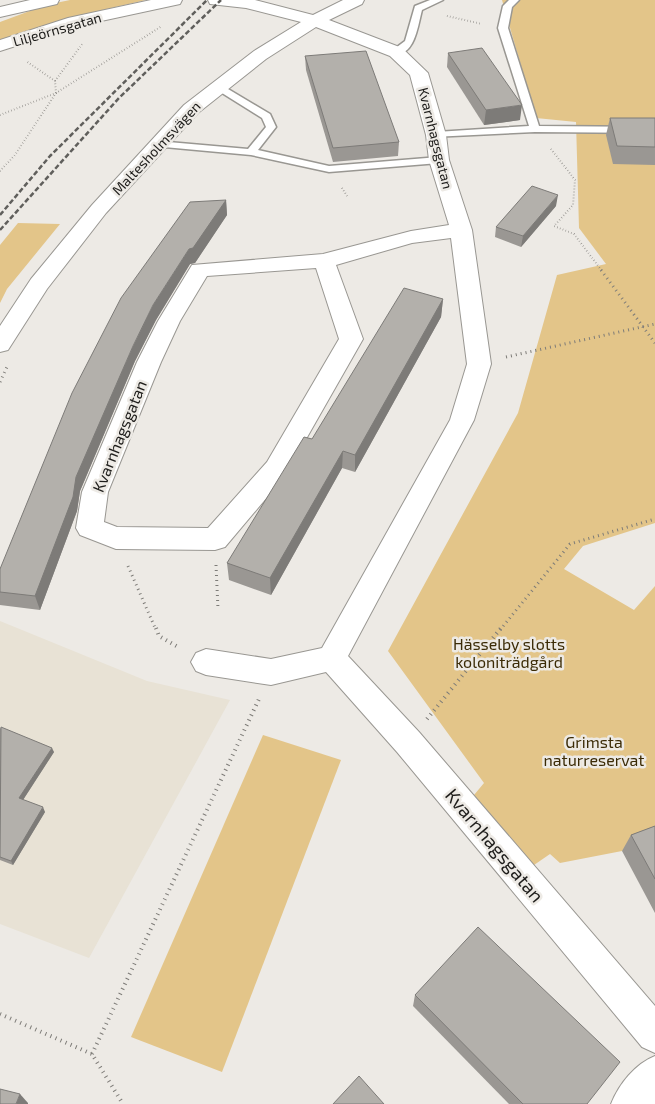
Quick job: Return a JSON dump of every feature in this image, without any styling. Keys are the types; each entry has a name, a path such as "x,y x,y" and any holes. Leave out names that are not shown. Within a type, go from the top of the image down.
{"street":[{"path":"0,12 51,0"},
{"name":"Liljeörnsgatan","path":"2,45 74,22 174,0"},
{"path":"216,0 248,3 315,21"},
{"name":"Maltesholmsvägen","path":"0,344 39,284 99,209 191,109 260,55 315,21 356,0"},
{"name":"Kvarnhagsgatan","path":"315,21 396,52 419,73 461,230 479,364 462,420 332,658 408,742 655,1034"},
{"name":"Kvarnhagsgatan","path":"215,539 116,538 90,528 95,492 153,354 169,321 200,270 324,261 411,237 461,230"},
{"path":"215,539 276,469 351,340 324,261"},
{"path":"206,662 271,672 332,658"},
{"path":"630,1104 655,1075"}],"lane":[{"path":"396,52 409,42 418,8 438,0"},
{"path":"514,0 508,6 503,28 535,129"},
{"path":"218,86 266,116 271,127 251,152"},
{"path":"157,144 251,152 329,169 535,129 655,130"}],"path":[{"path":"418,8 503,28"},
{"path":"0,114 56,93 167,23"},
{"path":"0,171 15,155 56,93 55,81 2,45"},
{"path":"535,129 575,180 573,205 554,226 574,234 655,342"},
{"path":"479,364 655,324"},
{"path":"408,742 570,544 655,519"},
{"path":"116,538 159,636 206,662"},
{"path":"215,539 218,609"},
{"path":"92,1054 271,672"},
{"path":"0,1014 92,1054 123,1104"}],"shaded area":[{"path":"0,621 147,681 230,700 89,958 0,924"}],"green space":[{"path":"70,0 146,0 72,17 0,40 0,22 46,5"},
{"name":"Hässelby slotts koloniträdgård","path":"502,0 655,0 655,523 583,546 564,569 634,610 655,586 655,840 622,851 560,863 550,854 534,865 474,795 484,783 388,651 518,413 557,275 606,264 579,228 576,122 536,118"},
{"path":"18,223 60,224 7,289 0,303 0,245"},
{"path":"263,735 341,760 222,1072 131,1037"}],"building":[{"path":"482,48 522,105 486,110 448,53"},
{"path":"366,51 399,142 333,148 305,56"},
{"path":"610,118 655,118 655,147 617,146"},
{"path":"532,186 558,195 523,236 496,227"},
{"path":"226,200 193,248 189,249 153,305 133,346 76,477 73,497 35,596 0,592 0,569 72,393 121,298 190,202"},
{"path":"404,288 443,299 355,455 343,451 270,578 227,563 304,437 312,439"},
{"path":"1,727 52,748 19,798 43,807 11,861 0,857"},
{"path":"655,826 655,879 631,835"},
{"path":"478,927 620,1062 587,1104 523,1104 415,995"},
{"path":"359,1076 384,1104 333,1104"},
{"path":"0,1089 20,1094 16,1104 0,1104"}],"railway":[{"path":"0,215 50,156 207,0"},
{"path":"0,230 119,98 221,0"}],"park label":[{"name":"Grimsta naturreservat","path":"594,750"}]}
